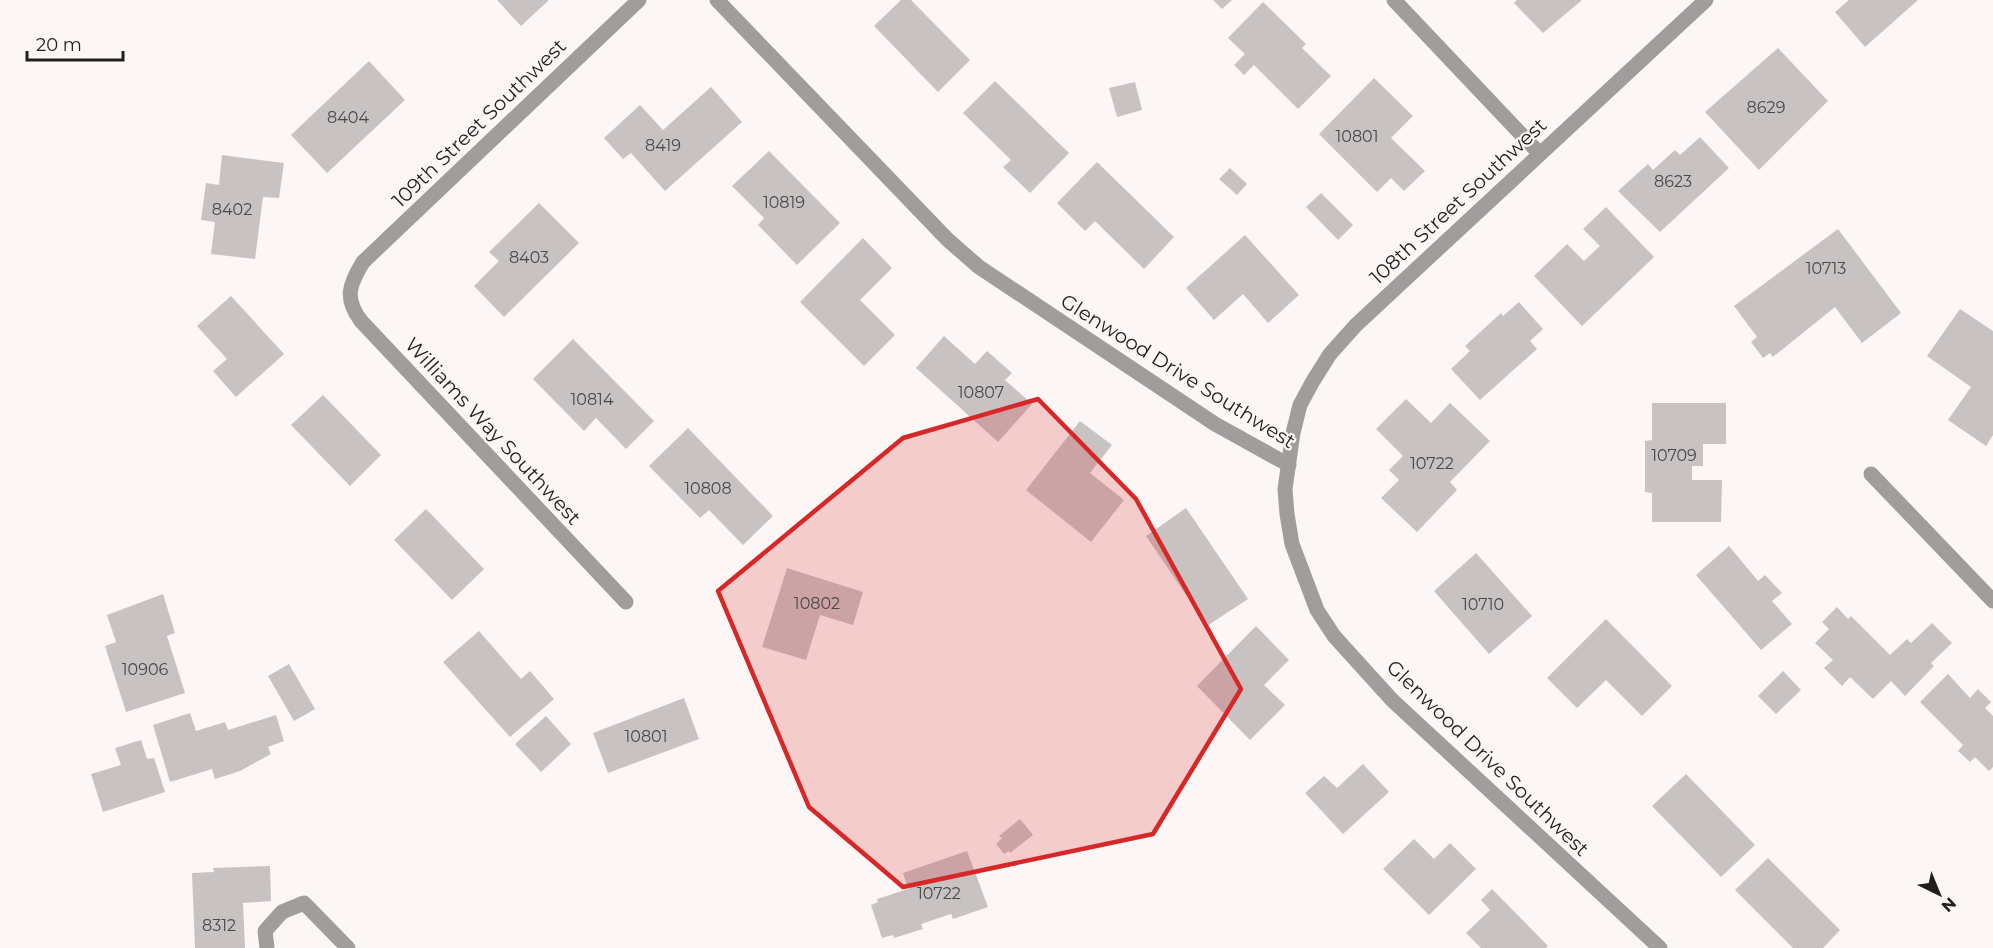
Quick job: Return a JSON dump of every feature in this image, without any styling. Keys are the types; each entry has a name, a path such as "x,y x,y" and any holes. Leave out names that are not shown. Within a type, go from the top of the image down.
{"street":[{"name":"109th Street Southwest","path":"352,279 363,262 639,0"},
{"name":"Glenwood Drive Southwest","path":"717,0 948,240 979,267 1215,424 1289,465 1286,489 1292,544 1317,610 1334,636 1392,700 1660,948"},
{"path":"1394,0 1539,153"},
{"name":"108th Street Southwest","path":"1289,465 1293,433 1300,405 1330,354 1356,325 1706,0"},
{"name":"Williams Way Southwest","path":"352,279 349,299 361,321 627,602"},
{"path":"1870,474 1993,601"},
{"path":"267,948 265,931 282,912 304,903 348,948"}],"highlighted area":[{"path":"1038,399 1136,499 1241,689 1153,834 903,887 809,807 718,591 903,438"}],"building":[{"path":"497,0 549,0 521,26"},
{"path":"901,0 911,0 970,60 938,92 874,26"},
{"path":"1213,0 1232,0 1222,9"},
{"path":"1517,0 1582,0 1543,33 1514,3"},
{"path":"1849,0 1918,0 1865,47 1835,12"},
{"path":"1263,2 1306,44 1302,48 1331,76 1298,109 1254,65 1244,75 1234,65 1245,54 1228,38"},
{"path":"1778,48 1828,101 1759,170 1705,112"},
{"path":"369,61 405,100 327,173 291,135"},
{"path":"1374,78 1413,116 1391,138 1425,171 1404,191 1391,178 1377,192 1319,134"},
{"path":"995,81 1069,153 1030,193 1003,167 1011,160 963,113"},
{"path":"1135,82 1142,110 1117,117 1109,88"},
{"path":"711,87 742,122 665,191 631,153 623,159 604,138 640,105 663,130"},
{"path":"1700,137 1729,168 1660,232 1618,191 1648,164 1653,170 1675,150 1680,155"},
{"path":"769,151 840,223 797,265 758,225 764,218 732,186"},
{"path":"222,155 284,163 279,198 263,197 255,259 211,254 215,222 201,220 206,183 219,185"},
{"path":"1097,162 1174,237 1144,269 1095,221 1085,231 1057,203"},
{"path":"1230,168 1247,184 1237,195 1219,179"},
{"path":"1321,193 1353,225 1338,240 1306,207"},
{"path":"539,203 579,243 504,317 474,286 499,261 489,252"},
{"path":"1606,207 1654,257 1582,326 1534,276 1567,244 1584,261 1600,246 1583,229"},
{"path":"1838,229 1901,313 1862,343 1835,307 1773,357 1770,353 1763,358 1751,342 1757,337 1734,306"},
{"path":"1245,235 1299,295 1268,323 1243,294 1214,320 1186,288"},
{"path":"863,238 892,268 860,300 895,335 864,366 800,302"},
{"path":"231,296 284,354 236,397 213,371 227,359 197,326"},
{"path":"1519,302 1543,329 1530,341 1537,349 1480,400 1451,369 1470,351 1465,346 1501,313 1503,316"},
{"path":"1960,309 1993,331 1993,435 1986,446 1948,420 1971,387 1927,356"},
{"path":"944,336 975,364 987,351 1012,373 1005,380 1032,404 998,442 916,368"},
{"path":"573,339 654,421 626,449 596,418 584,431 533,379"},
{"path":"323,395 381,455 350,486 291,425"},
{"path":"1406,399 1431,423 1450,403 1490,441 1450,482 1457,490 1417,532 1381,498 1399,480 1389,470 1403,456 1376,429"},
{"path":"1652,403 1726,403 1726,444 1703,444 1703,466 1692,466 1692,480 1722,480 1721,522 1652,522 1652,493 1645,492 1645,441 1652,440"},
{"path":"1080,421 1112,445 1090,473 1124,500 1091,542 1026,490"},
{"path":"688,428 773,516 743,545 709,510 700,518 649,466"},
{"path":"1186,508 1248,599 1207,626 1146,536"},
{"path":"426,509 484,569 452,600 394,540"},
{"path":"1729,546 1758,581 1765,575 1782,593 1772,601 1792,624 1761,650 1696,575"},
{"path":"1476,553 1532,616 1489,654 1434,591"},
{"path":"787,568 863,592 853,625 820,615 806,660 762,647"},
{"path":"163,594 175,633 167,636 185,693 126,712 105,646 116,642 107,615"},
{"path":"1837,607 1848,619 1851,616 1890,655 1907,639 1911,643 1932,623 1952,643 1931,663 1934,666 1905,696 1891,681 1873,699 1850,677 1842,686 1824,668 1833,660 1815,643 1829,629 1822,622"},
{"path":"1606,619 1672,686 1642,716 1606,680 1577,708 1547,678"},
{"path":"1256,626 1289,660 1264,685 1285,705 1250,740 1197,686"},
{"path":"479,631 521,679 530,671 554,699 510,737 443,662"},
{"path":"289,664 315,709 294,721 268,676"},
{"path":"1783,671 1801,690 1776,714 1758,696"},
{"path":"1948,674 1970,698 1978,689 1991,702 1985,708 1993,716 1993,767 1989,771 1975,757 1970,762 1958,751 1963,745 1920,702"},
{"path":"684,698 699,739 608,773 593,733"},
{"path":"190,713 196,731 225,722 228,730 276,715 284,741 268,747 271,754 240,771 215,779 212,769 170,782 153,725"},
{"path":"546,716 571,744 541,772 515,744"},
{"path":"141,740 147,759 154,758 165,792 103,812 91,774 121,765 115,748"},
{"path":"1363,764 1389,792 1343,834 1305,793 1324,776 1337,788"},
{"path":"1686,774 1755,845 1721,877 1652,806"},
{"path":"1020,819 1033,835 1010,853 1009,851 1004,854 996,844 1002,838 999,836"},
{"path":"1414,839 1434,859 1450,843 1476,869 1429,915 1383,869"},
{"path":"967,851 988,907 953,919 951,914 921,924 923,929 894,938 893,935 882,938 871,905 878,902 877,899 908,889 903,873"},
{"path":"1768,858 1840,930 1823,948 1793,948 1735,890"},
{"path":"270,866 271,901 243,903 245,948 195,948 192,873 214,872 213,868"},
{"path":"1492,889 1548,946 1546,948 1481,948 1466,933 1490,910 1481,900"}]}
